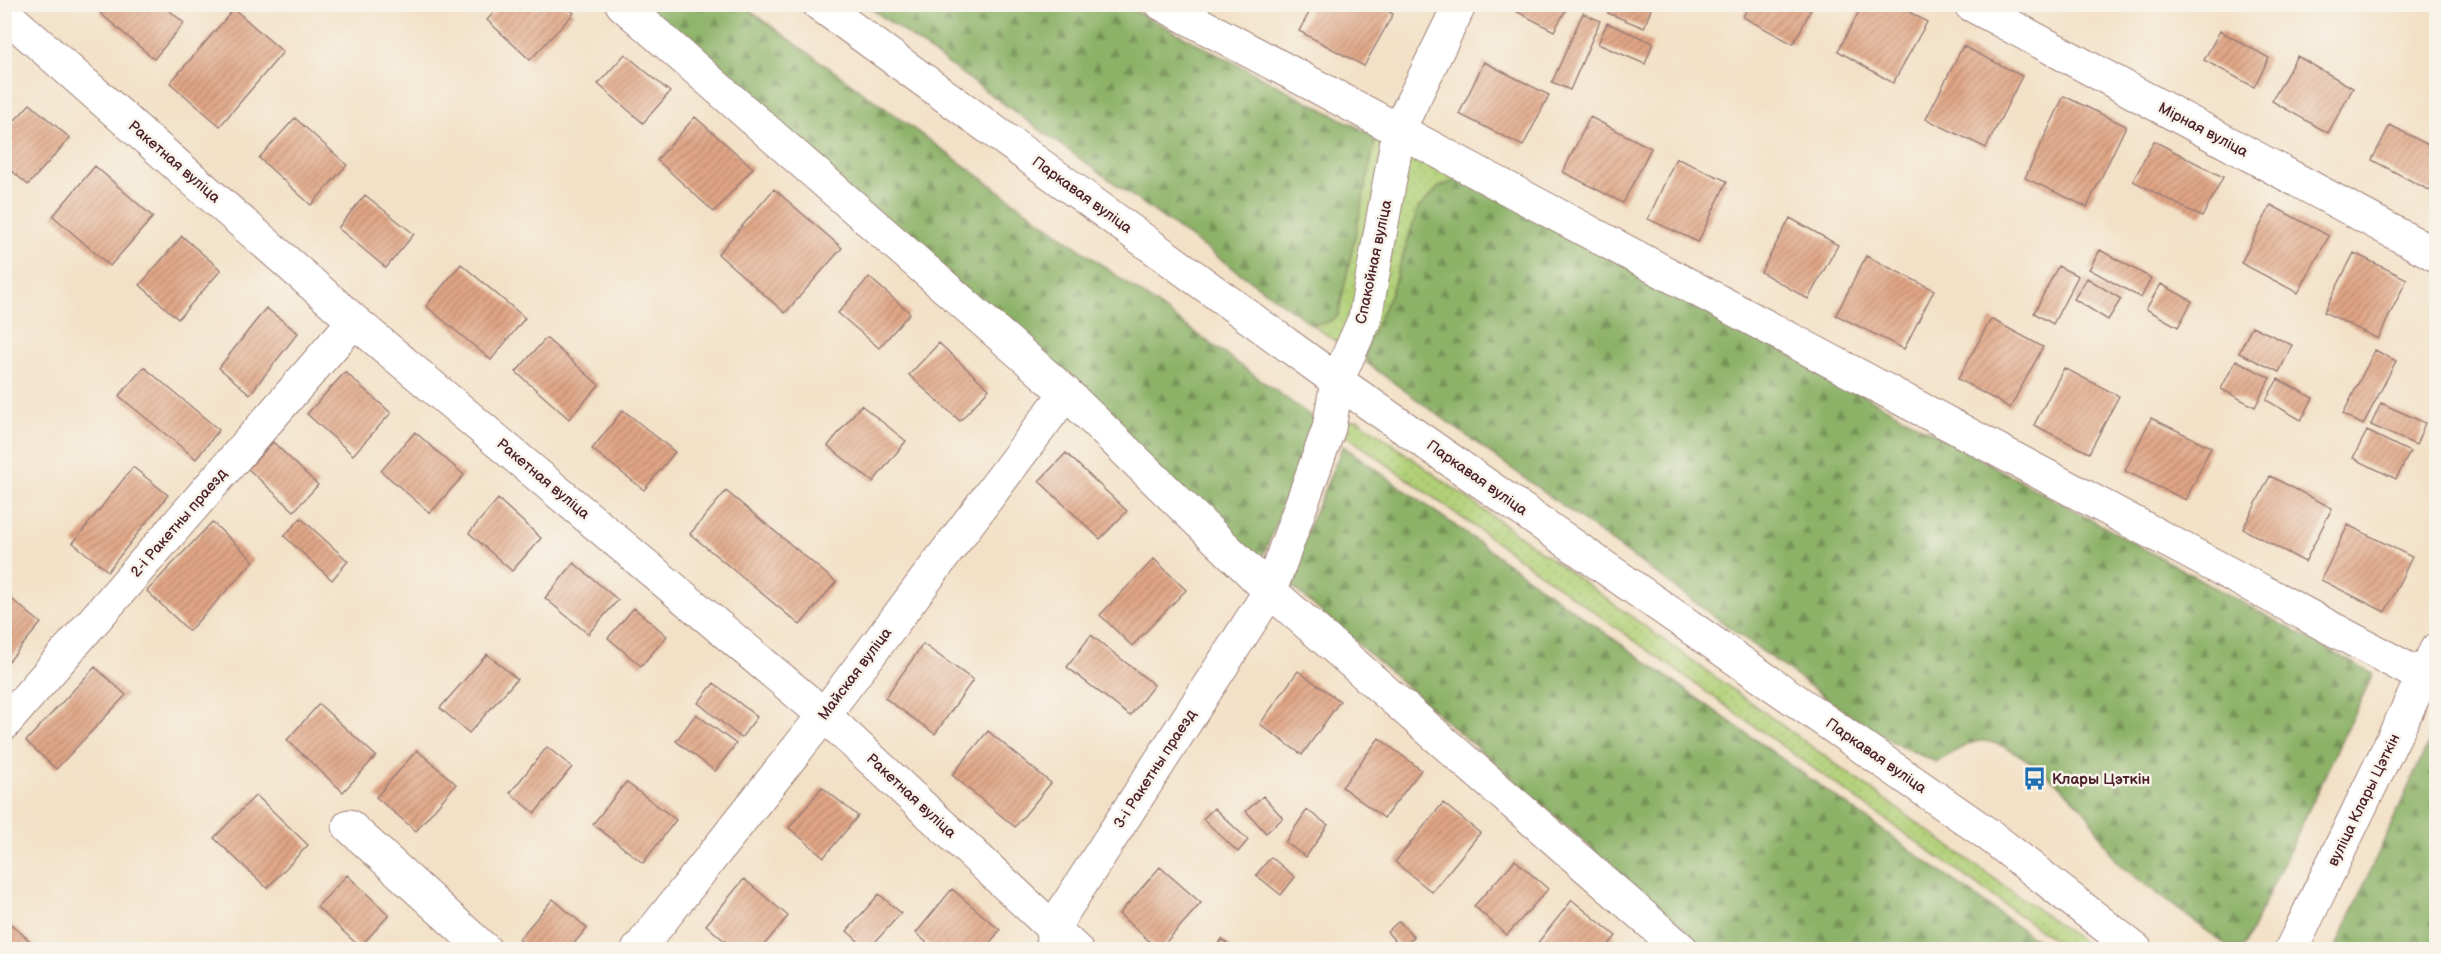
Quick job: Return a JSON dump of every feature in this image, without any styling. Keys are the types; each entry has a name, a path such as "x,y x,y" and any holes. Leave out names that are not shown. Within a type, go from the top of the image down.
{"street":[{"path":"622,4 1066,393 1270,591 1682,950"},
{"name":"Паркавая вуліца","path":"819,4 1337,381 1989,835 2136,950"},
{"path":"1162,4 2432,670"},
{"name":"Спакойная вуліца","path":"1270,591 1329,428 1337,381 1365,318 1399,129 1460,4"},
{"name":"Мірная вуліца","path":"1970,4 2436,255"},
{"name":"Ракетная вуліца","path":"4,13 354,321 824,715 1061,943"},
{"name":"2-і Ракетны праезд","path":"4,724 354,321"},
{"name":"Майская вуліца","path":"638,950 824,715 1066,393"},
{"name":"3-і Ракетны праезд","path":"1061,943 1270,591"},
{"name":"вуліца Клары Цэткін","path":"2291,950 2432,670"},
{"path":"349,826 485,950"}],"green space":[{"path":"636,5 742,5 1319,422 1259,565"},
{"path":"866,5 1124,5 1376,137 1338,316 1326,323 1311,324"},
{"path":"1376,137 1465,177 1418,209 1391,293 1367,345 1365,354 1371,366 1311,324 1326,323 1338,315"},
{"path":"1465,177 2373,674 2244,946 2230,948 2122,867 2084,810 2058,784 2026,759 1995,743 1982,741 1965,746 1936,762 1896,744 1851,716 1371,366 1365,354 1367,345 1391,293 1418,209 1439,187"},
{"path":"1359,420 2092,949 2067,949 1343,433 1343,423"},
{"path":"1343,446 2049,949 1707,949 1286,581"},
{"path":"2436,726 2436,949 2335,949"}],"building":[{"path":"107,4 162,4 184,23 154,59 100,13"},
{"path":"447,4 464,4 456,13"},
{"path":"502,4 564,4 574,13 530,60 487,20"},
{"path":"1314,4 1376,4 1393,14 1364,66 1299,31"},
{"path":"1514,4 1560,4 1567,8 1554,31 1512,9"},
{"path":"1611,4 1648,4 1652,6 1644,28 1608,13"},
{"path":"1749,4 1814,4 1793,44 1743,17"},
{"path":"1863,4 1895,4 1927,22 1893,83 1838,51"},
{"path":"234,9 283,52 220,126 170,83"},
{"path":"1583,13 1600,21 1570,90 1552,82"},
{"path":"1607,23 1653,43 1645,64 1598,44"},
{"path":"2220,31 2269,58 2254,87 2204,60"},
{"path":"1963,46 2022,76 1986,148 1926,119"},
{"path":"625,54 670,92 643,123 598,84"},
{"path":"2297,56 2353,88 2328,133 2272,101"},
{"path":"1484,62 1549,95 1523,146 1459,114"},
{"path":"2064,96 2126,126 2087,207 2025,178"},
{"path":"30,104 70,138 28,185 4,164 4,132"},
{"path":"695,117 753,168 714,212 657,160"},
{"path":"1590,117 1651,148 1623,203 1563,172"},
{"path":"295,118 347,165 311,205 259,158"},
{"path":"2390,125 2436,149 2436,194 2372,160"},
{"path":"2154,141 2223,177 2202,217 2133,181"},
{"path":"1676,158 1727,181 1698,242 1648,219"},
{"path":"95,166 153,217 110,266 53,216"},
{"path":"774,189 842,248 785,313 718,254"},
{"path":"365,195 414,234 386,268 338,228"},
{"path":"2271,205 2329,236 2298,293 2241,263"},
{"path":"1790,218 1838,245 1808,299 1761,272"},
{"path":"182,236 221,270 178,319 140,285"},
{"path":"2100,250 2151,278 2141,298 2089,269"},
{"path":"2354,253 2407,279 2378,339 2324,312"},
{"path":"1866,256 1934,290 1904,349 1836,315"},
{"path":"461,264 525,318 491,360 426,306"},
{"path":"2058,266 2078,276 2053,324 2034,313"},
{"path":"869,277 910,313 879,348 838,313"},
{"path":"2087,278 2121,299 2108,320 2074,299"},
{"path":"2161,284 2192,301 2178,327 2146,309"},
{"path":"266,308 298,333 250,394 219,368"},
{"path":"1991,319 2043,347 2010,408 1958,379"},
{"path":"2252,326 2292,345 2279,372 2239,353"},
{"path":"546,338 599,385 569,419 516,372"},
{"path":"939,343 989,389 960,421 909,375"},
{"path":"2375,350 2396,361 2363,425 2343,414"},
{"path":"2236,360 2270,378 2255,407 2221,389"},
{"path":"144,367 219,430 196,459 119,396"},
{"path":"2064,368 2119,396 2089,453 2034,425"},
{"path":"345,372 391,413 353,455 307,414"},
{"path":"2278,379 2313,398 2301,420 2266,400"},
{"path":"2381,403 2425,423 2416,445 2371,425"},
{"path":"861,405 906,441 873,482 828,446"},
{"path":"623,410 675,452 644,490 592,449"},
{"path":"2151,418 2211,447 2186,500 2125,471"},
{"path":"2367,431 2410,452 2396,479 2353,458"},
{"path":"415,432 464,475 430,513 381,471"},
{"path":"273,442 318,485 294,511 248,469"},
{"path":"1066,453 1127,511 1100,539 1039,481"},
{"path":"133,467 168,495 108,571 73,543"},
{"path":"2270,476 2332,508 2305,562 2243,529"},
{"path":"726,491 836,582 800,625 690,534"},
{"path":"498,499 541,538 512,571 469,533"},
{"path":"301,518 348,561 332,580 284,536"},
{"path":"212,522 254,561 189,631 147,591"},
{"path":"2348,525 2412,557 2385,612 2321,580"},
{"path":"1154,559 1186,590 1132,646 1100,615"},
{"path":"574,563 618,600 588,634 545,598"},
{"path":"4,593 41,623 4,667"},
{"path":"634,608 667,636 641,666 608,638"},
{"path":"1091,635 1154,685 1130,716 1067,667"},
{"path":"923,644 973,680 935,734 885,698"},
{"path":"487,654 517,679 469,733 440,708"},
{"path":"95,667 126,695 56,769 26,741"},
{"path":"1298,671 1340,701 1302,755 1260,724"},
{"path":"714,683 757,717 741,738 698,703"},
{"path":"319,704 376,756 343,792 287,740"},
{"path":"696,714 736,744 715,771 676,741"},
{"path":"988,731 1051,783 1015,827 952,775"},
{"path":"1379,738 1421,770 1384,818 1342,787"},
{"path":"547,747 572,767 535,813 510,793"},
{"path":"417,750 456,784 416,831 376,797"},
{"path":"626,782 676,820 643,863 593,824"},
{"path":"822,787 858,816 824,857 789,828"},
{"path":"256,795 308,845 267,888 214,838"},
{"path":"1263,796 1283,818 1266,833 1246,811"},
{"path":"1443,803 1480,833 1432,892 1395,862"},
{"path":"1214,808 1248,840 1238,852 1203,819"},
{"path":"1307,810 1328,825 1306,857 1285,842"},
{"path":"1271,857 1295,877 1281,895 1256,875"},
{"path":"1515,860 1548,889 1507,935 1474,906"},
{"path":"1160,867 1201,903 1159,950 1119,914"},
{"path":"347,875 389,915 360,947 317,907"},
{"path":"744,879 788,916 760,950 735,950 706,925"},
{"path":"952,889 1000,930 984,950 935,950 916,933"},
{"path":"879,894 901,913 868,950 847,931"},
{"path":"553,899 587,928 568,950 530,950 519,939"},
{"path":"1572,900 1616,936 1604,950 1532,950"},
{"path":"1399,921 1414,937 1402,948 1387,932"},
{"path":"12,925 40,950 4,950 4,933"},
{"path":"1222,939 1234,950 1214,950"}],"place":[{"name":"Клары Цэткін","path":"2034,779"}]}
